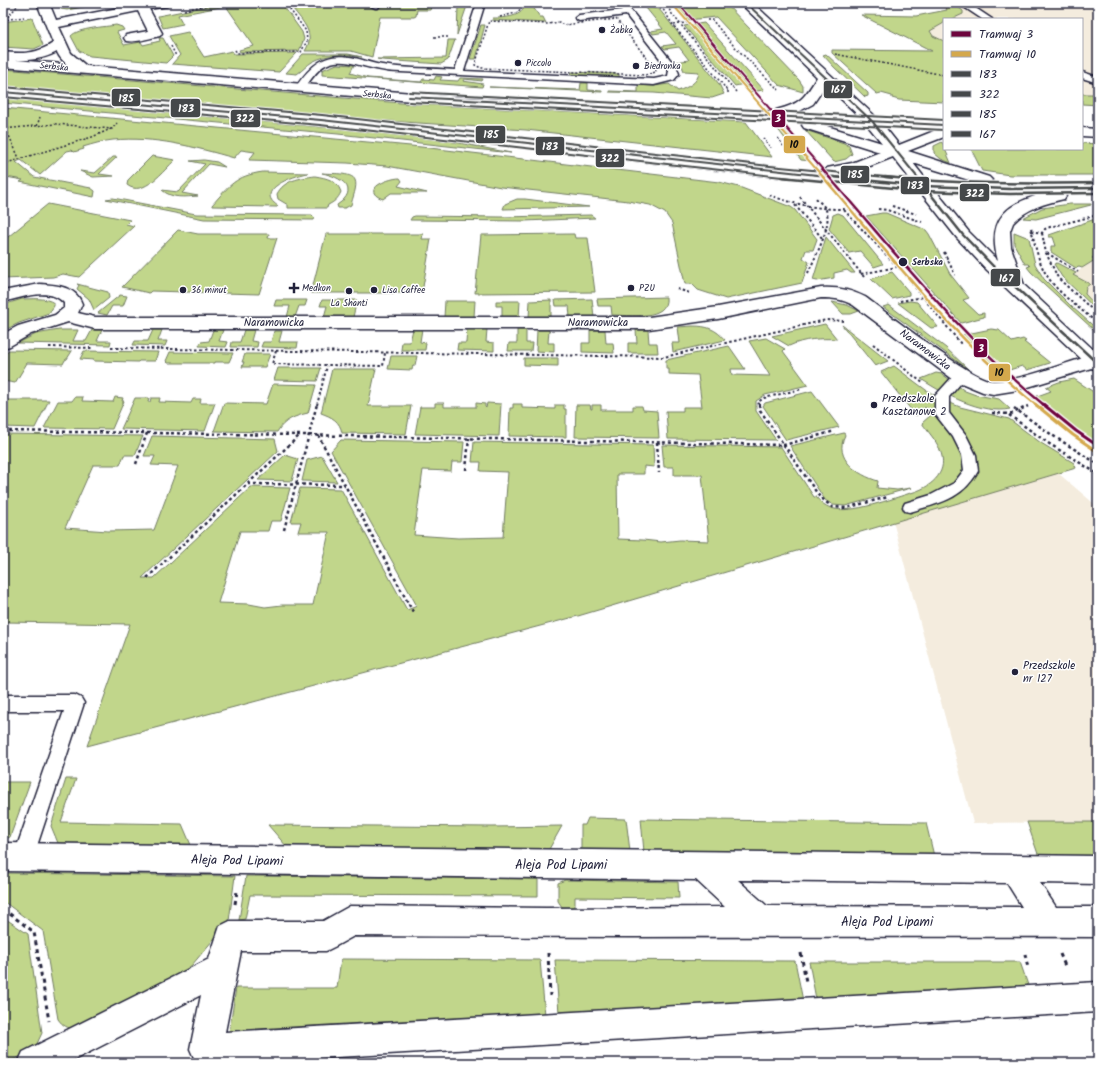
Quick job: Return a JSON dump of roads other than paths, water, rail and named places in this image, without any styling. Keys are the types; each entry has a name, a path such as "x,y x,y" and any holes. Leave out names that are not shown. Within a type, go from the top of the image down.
{"street":[{"path":"43,3 65,55 84,70"},
{"path":"53,24 163,3"},
{"name":"Naramowicka","path":"746,3 824,78 872,121 894,151 963,235 993,266 1096,362"},
{"path":"130,38 156,33 142,7"},
{"path":"3,56 37,56 47,54 60,44"},
{"name":"Serbska","path":"3,63 461,101 943,125"},
{"path":"765,116 808,104 816,94 824,78"},
{"path":"3,92 320,120 815,176 924,186 1098,188"},
{"path":"782,116 1010,188"},
{"path":"815,176 855,167 943,132"},
{"path":"1083,132 1098,133"},
{"path":"1017,288 1005,256 1002,236 1004,223 1018,210 1039,200 1098,191"},
{"path":"3,297 29,290 50,290 66,295 72,300 73,306 71,311 66,316 56,321 27,329 3,342"},
{"name":"Naramowicka","path":"66,316 95,323 649,323 718,313 821,293 834,292 849,295 859,301 961,376 983,386 993,388 1005,387 1033,381 1096,362"},
{"name":"Aleja Pod Lipami","path":"13,858 1098,870"},
{"path":"702,866 761,921"},
{"path":"1014,869 1049,922"},
{"name":"Aleja Pod Lipami","path":"222,969 230,936 326,936 350,921 546,924 761,921 1098,922"},
{"path":"222,969 206,1049 1098,997"},
{"path":"44,1058 222,969"}],"lane":[{"path":"458,73 481,3"},
{"path":"300,88 318,65 326,61 337,59 355,60 380,68 458,73 654,82 671,78 674,74 674,70 621,3"},
{"path":"962,3 986,18"},
{"path":"579,18 628,12"},
{"path":"1083,74 1098,80"},
{"path":"910,506 936,499 959,487 971,471 969,455 959,435 942,414 942,396 961,376"},
{"path":"3,703 75,703 13,858"}],"tram line":[{"name":"3","path":"678,3 961,329 1018,384 1076,431 1098,446"},
{"name":"10","path":"674,6 957,332 1015,388 1073,435 1095,450"}],"place":[{"name":"Żabka","path":"602,30"},
{"name":"Piccolo","path":"518,63"},
{"name":"Biedronka","path":"636,66"},
{"name":"Serbska","path":"903,262"},
{"name":"Medkon","path":"294,288"},
{"name":"PZU","path":"631,288"},
{"name":"36 minut","path":"183,290"},
{"name":"Lisa Caffee","path":"374,290"},
{"name":"La Shanti","path":"349,291"},
{"name":"Przedszkole Kasztanowe 2","path":"874,405"},
{"name":"Przedszkole nr 127","path":"1015,672"}]}
